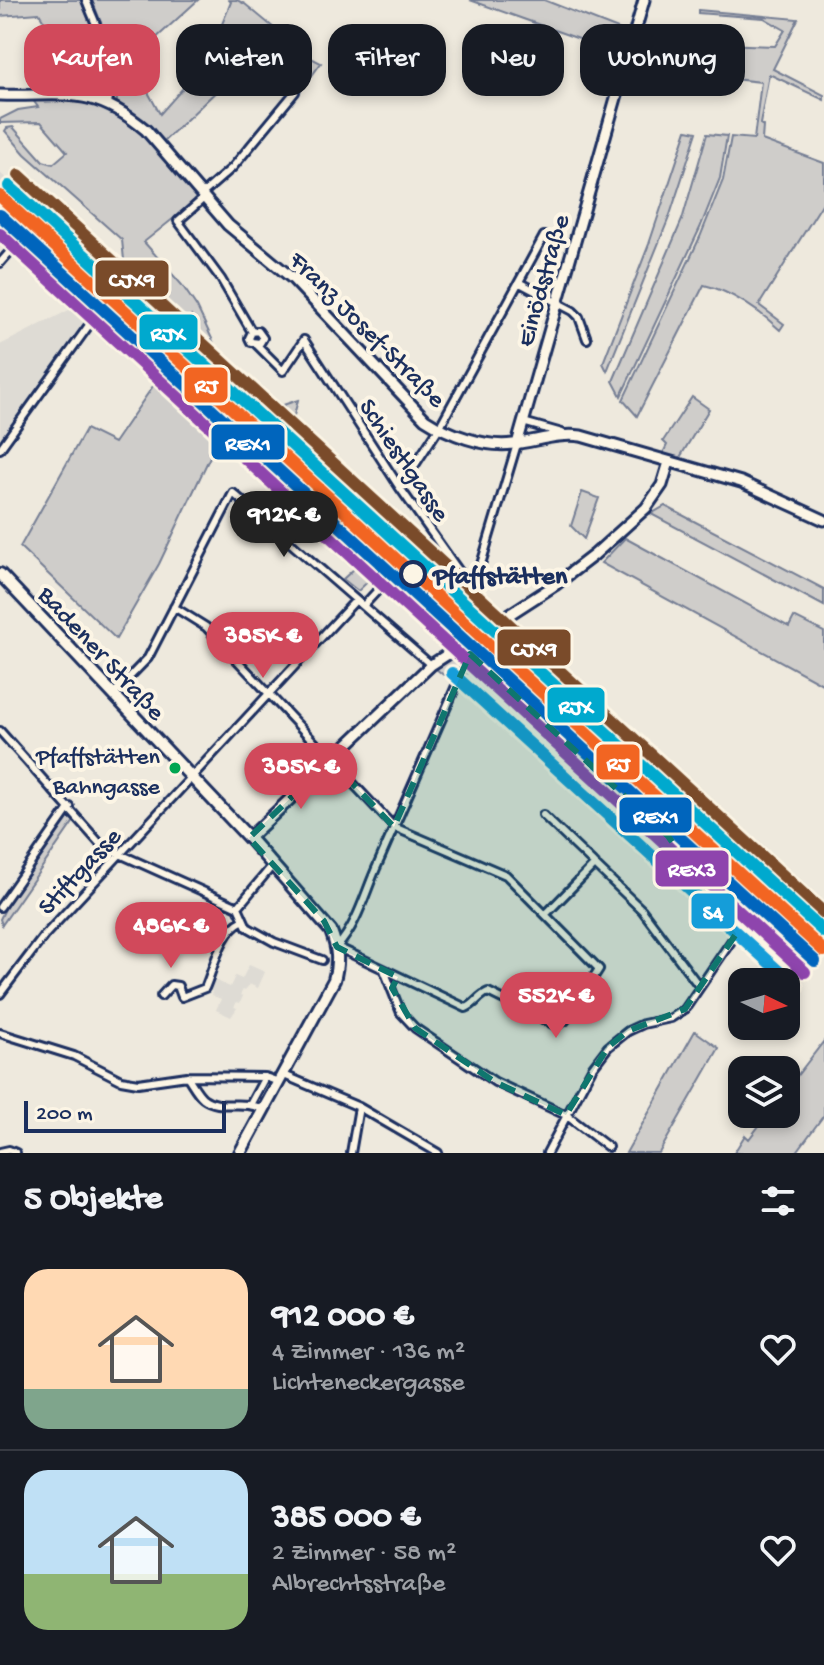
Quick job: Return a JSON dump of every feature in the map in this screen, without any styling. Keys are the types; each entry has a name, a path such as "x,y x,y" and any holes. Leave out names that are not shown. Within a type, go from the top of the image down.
{"main road":[{"name":"Badener Straße","path":"0,574 324,921 337,947"},
{"path":"240,1153 334,980 337,947"}],"street":[{"path":"0,95 57,94 108,103 113,83 112,67 86,0"},
{"name":"Einödstraße","path":"479,571 644,0"},
{"path":"203,196 233,167 292,96"},
{"name":"Franz Josef-Straße","path":"108,103 146,130 228,225 293,279 425,419 439,428 496,444 517,444 566,434 616,445 741,482 824,520"},
{"name":"Schiestlgasse","path":"203,196 178,221 221,279 252,332 250,340 283,371 304,340 400,488 468,584 479,571"},
{"path":"400,488 439,428 544,236"},
{"path":"0,263 22,238 96,309 97,314 0,449"},
{"path":"520,283 573,311 579,317 587,339"},
{"path":"522,422 566,434"},
{"path":"249,838 431,665 555,585 594,555 646,508 662,485 669,462"},
{"path":"112,695 148,658 233,493 431,665"},
{"path":"364,605 377,591"},
{"path":"467,591 475,608 497,629 513,637"},
{"name":"Stiftgasse","path":"0,994 44,936 355,601"},
{"path":"174,607 206,627 394,827 506,875 599,969 565,1021 555,1025 488,992 466,1008 337,947 352,927 394,827 470,654 486,665 668,836 736,934 685,1009 671,1018 628,1031 608,1047 592,1068 547,1153"},
{"path":"0,731 102,846 238,907"},
{"path":"0,907 70,807"},
{"path":"543,815 642,910 699,986"},
{"path":"546,914 595,864"},
{"path":"238,907 272,866"},
{"path":"238,907 247,927 274,942 322,960"},
{"path":"161,996 171,985 178,986 182,997 205,988 224,941 235,924 242,921"},
{"path":"384,970 401,1013 415,1028 495,1082 566,1115 608,1147"},
{"path":"392,988 399,977"},
{"path":"0,1033 74,1056 121,1080 138,1083 187,1076 282,1079 359,1107 438,1153"},
{"path":"187,1076 201,1097 211,1102 251,1103 262,1109"},
{"path":"251,1103 265,1077"},
{"path":"351,1153 359,1107"},
{"path":"0,1152 9,1150 16,1153"}],"highlighted area":[{"path":"470,654 668,836 736,934 685,1009 628,1031 608,1047 566,1115 495,1082 415,1028 392,988 398,977 337,947 324,921 249,838 330,760 394,827"}],"shaded area":[{"path":"0,0 81,0 91,24 46,24 39,13 0,16"},
{"path":"92,0 198,0 160,35 160,24 102,24"},
{"path":"229,0 237,0 245,4 269,24 222,24 231,2"},
{"path":"470,0 544,0 605,24 580,24 580,39 564,34 564,24 537,24"},
{"path":"698,10 798,19 773,69 824,95 824,100 769,74 760,124 763,126 762,140 824,163 824,201 759,305 784,324 780,330 745,303 704,285 637,416 623,400 700,237 723,180 731,137 754,139 761,82 745,80 745,45 775,46 785,30 764,18 698,13"},
{"path":"312,58 321,63 312,75"},
{"path":"117,96 150,96 160,114 176,96 211,96 163,142 139,118 117,103"},
{"path":"32,99 83,103 114,113 141,133 166,159 199,198 144,242 197,307 221,358 274,408 298,400 292,423 382,511 374,512 271,423 211,355 191,316 181,325 172,311 124,260 122,240 25,154 5,131 13,127 43,161 53,164 67,152 41,122 0,123 0,119 18,110 38,107"},
{"path":"687,130 697,132 670,215 607,371 603,363 649,244"},
{"path":"707,134 727,136 720,178 700,228 621,396 613,381 682,220"},
{"path":"0,173 211,366 311,461 309,464 263,423 260,426 490,633 526,673 518,682 412,591 0,214"},
{"path":"75,307 87,320 0,441 0,345"},
{"path":"166,367 226,423 159,564 116,639 20,547 86,429 114,443"},
{"path":"692,397 709,409 679,459 662,455 667,445 663,441"},
{"path":"582,492 599,498 584,539 571,526"},
{"path":"665,506 824,589 824,606 651,514"},
{"path":"625,538 789,627 794,617 824,632 824,685 601,563"},
{"path":"365,559 378,572 358,591 343,579"},
{"path":"470,643 486,660 468,650 453,683 435,668"},
{"path":"532,666 779,887 775,893 814,925 824,936 824,946 557,698 526,673"},
{"path":"67,817 74,821 2,925 0,919 14,891"},
{"path":"249,965 265,972 258,988 249,984 243,990 240,1003 237,1002 231,1017 216,1010 221,999 211,995 212,991 208,990 212,979 230,987 235,976 242,979"},
{"path":"695,1031 719,1048 659,1153 626,1153"},
{"path":"824,1041 824,1115 796,1153 734,1153 745,1135 749,1139 757,1128 800,1128 800,1072"}],"transit line":[{"name":"CJX9","path":"19,175 824,913"},
{"name":"RJX","path":"9,186 824,932"},
{"name":"RJ","path":"0,196 824,951"},
{"name":"REX1","path":"0,215 815,961"},
{"name":"REX3","path":"0,234 805,972"},
{"name":"S4","path":"452,673 775,968"}],"place":[{"name":"Pfaffstätten","path":"413,574"},
{"name":"Pfaffstätten Bahngasse","path":"175,768"}]}
